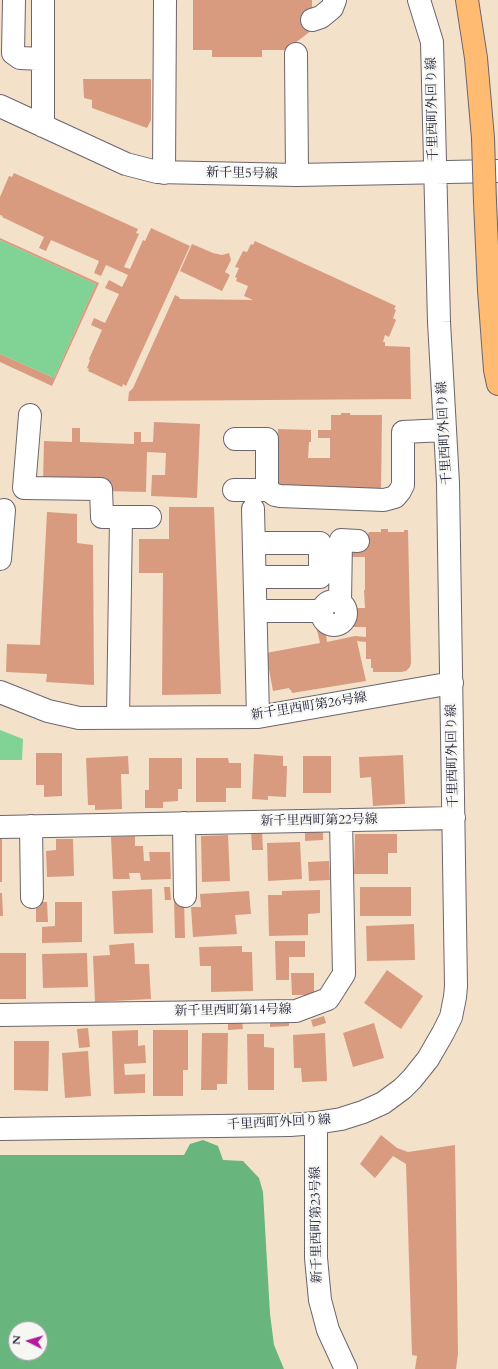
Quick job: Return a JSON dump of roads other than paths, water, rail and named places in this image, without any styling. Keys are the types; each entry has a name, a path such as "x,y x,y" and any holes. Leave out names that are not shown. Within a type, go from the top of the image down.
{"main road":[{"path":"467,0 476,58 482,138 489,290 495,370 498,384"}],"street":[{"path":"14,0 13,53 20,58 43,60"},
{"path":"43,126 44,0"},
{"path":"164,173 165,0"},
{"path":"312,20 321,16 332,8 335,0"},
{"name":"千里西町外回り線","path":"0,1129 275,1125 316,1123 352,1116 370,1109 393,1096 412,1079 422,1067 444,1033 453,1008 456,986 448,491 439,322 432,42 419,0"},
{"path":"296,54 297,175"},
{"name":"新千里5号線","path":"1,111 43,126 126,164 164,173 297,175 498,171"},
{"path":"30,415 24,488 101,489 105,517 118,718"},
{"path":"235,439 267,439 266,481 268,490 274,495 376,500 392,499 398,494 403,485 403,432 445,430"},
{"path":"234,490 268,490"},
{"path":"0,559 4,510"},
{"path":"253,510 258,717"},
{"path":"105,517 150,517"},
{"path":"256,611 331,606 341,540 358,541"},
{"path":"255,577 320,577 320,543 266,543"},
{"name":"新千里西町第26号線","path":"0,692 65,716 87,718 258,717 452,683"},
{"name":"新千里西町第22号線","path":"0,826 454,818"},
{"name":"新千里西町第14号線","path":"0,1015 296,1011 328,999 344,974 341,820"},
{"path":"184,823 185,896"},
{"path":"30,826 32,897"},
{"name":"新千里西町第23号線","path":"316,1123 316,1258 320,1300 328,1330 346,1369"}]}
